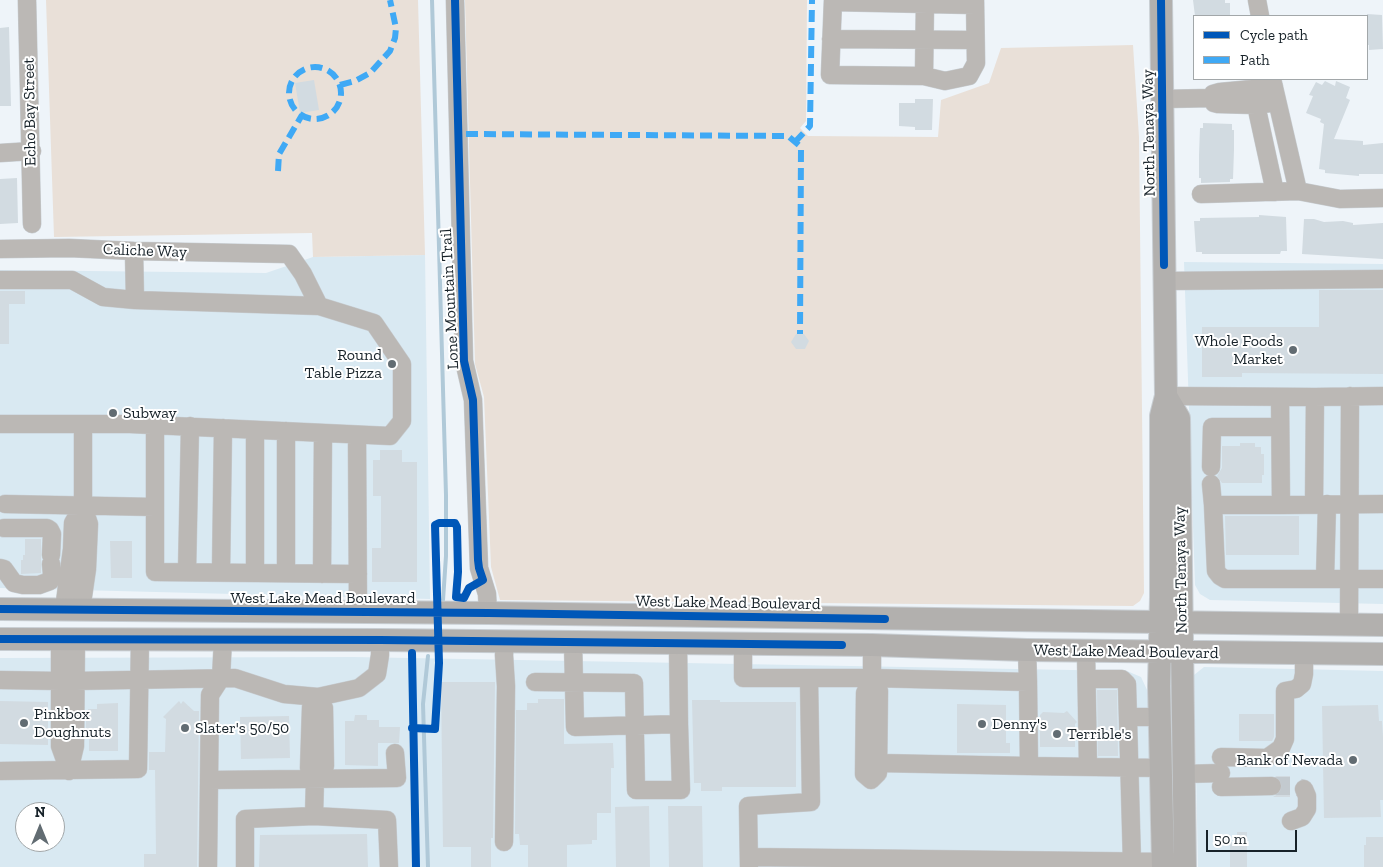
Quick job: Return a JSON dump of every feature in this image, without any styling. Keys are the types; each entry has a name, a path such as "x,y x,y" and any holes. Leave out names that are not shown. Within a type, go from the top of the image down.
{"main road":[{"name":"North Tenaya Way","path":"1161,0 1166,396 1179,418 1171,622 1160,652 1163,865"},
{"name":"West Lake Mead Boulevard","path":"0,609 1383,624"},
{"path":"68,638 72,610"},
{"path":"223,639 224,629 227,627 248,627 304,612"},
{"path":"380,640 402,629 496,629 498,626 497,621 484,613"},
{"path":"506,641 507,637 521,628 582,627 630,615"},
{"path":"872,619 872,645"},
{"name":"North Tenaya Way","path":"1171,622 1182,652 1185,865"},
{"name":"West Lake Mead Boulevard","path":"0,639 140,638 506,641 1383,654"},
{"path":"1327,653 1383,642"}],"street":[{"name":"Echo Bay Street","path":"28,0 32,224"},
{"name":"Lone Mountain Trail","path":"455,0 464,360 474,400 478,568 487,594 484,613"},
{"path":"1257,0 1260,15"},
{"path":"833,1 925,2 975,3 976,63 969,76 945,82 924,76 830,75 833,1"},
{"path":"924,76 925,2"},
{"path":"831,39 975,40"},
{"path":"1230,98 1274,89"},
{"path":"1256,105 1274,89"},
{"path":"1274,89 1298,191"},
{"path":"1162,99 1212,98 1216,92 1256,105"},
{"path":"1256,105 1275,192"},
{"path":"0,152 32,152"},
{"path":"1201,194 1298,191 1340,199 1383,198"},
{"name":"Caliche Way","path":"0,250 70,248 289,254 303,274 320,306"},
{"path":"134,251 135,300"},
{"path":"1164,281 1383,279"},
{"path":"0,280 72,280 103,297 135,300 320,306 374,323 402,364 402,421 390,436 190,426 0,424"},
{"path":"1166,396 1383,396"},
{"path":"1280,396 1281,505"},
{"path":"1349,624 1350,396"},
{"path":"1315,397 1325,579"},
{"path":"72,610 87,569 89,524 83,506 83,424"},
{"path":"156,425 155,572 358,574"},
{"path":"187,572 190,426"},
{"path":"1280,427 1212,427 1211,475 1216,570 1220,576 1225,579 1383,579"},
{"path":"221,572 222,428"},
{"path":"255,430 255,573"},
{"path":"286,431 286,573"},
{"path":"322,574 323,433"},
{"path":"356,435 358,612"},
{"path":"5,504 155,507"},
{"path":"1213,505 1383,504"},
{"path":"2,568 14,583 23,585 39,585 50,581 52,574 52,534 50,530 46,528 4,528"},
{"path":"68,638 68,681 75,746 69,771"},
{"path":"0,771 138,769 140,638"},
{"path":"208,867 210,695 221,678 223,639"},
{"path":"0,680 200,680 235,678 284,694 318,697 359,688 377,674 380,640"},
{"path":"504,842 506,686 504,655 506,641"},
{"path":"573,642 575,727 680,724"},
{"path":"535,682 634,683 636,790 681,790 678,643"},
{"path":"743,644 743,678 872,678 1028,682"},
{"path":"872,645 872,678 865,693 864,774 871,780 878,772 879,763 1161,768"},
{"path":"1027,650 1029,766"},
{"path":"1086,651 1088,767"},
{"path":"1221,773 1267,758 1281,748 1285,738 1285,690 1296,689 1302,684 1304,653"},
{"path":"809,678 810,802 748,806 749,862 1185,865"},
{"path":"1087,679 1122,679 1126,682 1129,717 1133,865"},
{"path":"314,816 314,779 325,766 324,708 318,697"},
{"path":"1129,717 1160,717"},
{"path":"209,780 397,778 395,754"},
{"path":"1184,774 1221,773 1272,786"},
{"path":"1291,821 1302,817 1307,809 1307,796 1304,789"},
{"path":"245,867 245,819 314,816 387,820 389,867"}],"shaded area":[{"path":"46,0 418,0 425,255 313,257 312,233 54,237"},
{"path":"465,0 807,0 806,121 800,128 808,136 938,137 941,100 989,83 1001,48 1133,45 1139,137 1144,593 1140,601 1133,606 500,600 491,567 484,397 475,364"},
{"path":"425,255 430,599 0,588 0,270 266,273 313,257"},
{"path":"1184,262 1383,264 1383,604 1210,600 1200,594 1195,585"},
{"path":"353,657 1127,671 1141,677 1148,692 1151,867 0,867 0,658"},
{"path":"1204,667 1383,671 1383,867 1198,867 1194,675"}],"building":[{"path":"1193,0 1225,0 1225,3 1230,3 1230,15 1195,15"},
{"path":"1367,15 1382,15 1383,49 1369,50"},
{"path":"9,27 11,106 0,106 0,28"},
{"path":"314,80 319,110 300,113 295,83"},
{"path":"1325,81 1335,86 1336,81 1350,87 1346,98 1350,100 1334,139 1363,141 1363,145 1383,143 1383,174 1359,174 1359,176 1325,173 1325,170 1319,169 1324,124 1320,122 1321,119 1306,113 1313,96 1309,95 1316,82 1322,85"},
{"path":"915,99 933,99 932,130 915,130 915,127 899,126 899,103 915,103"},
{"path":"1203,123 1232,124 1232,130 1234,130 1233,179 1230,179 1230,182 1201,183 1201,178 1199,178 1199,155 1200,128 1203,128"},
{"path":"17,178 18,223 0,224 0,179"},
{"path":"1259,215 1286,217 1287,251 1281,251 1280,254 1202,254 1202,252 1196,252 1194,221 1200,221 1200,218 1259,217"},
{"path":"1304,219 1324,222 1343,221 1353,223 1353,225 1383,223 1383,259 1302,254"},
{"name":"Whole Foods Market","path":"1319,290 1383,290 1383,374 1242,373 1242,377 1202,377 1202,327 1319,327"},
{"path":"0,291 25,291 25,304 9,304 9,344 0,344"},
{"path":"796,334 804,334 809,341 805,349 796,349 791,342"},
{"path":"1240,443 1255,443 1255,447 1261,447 1261,454 1264,454 1262,483 1222,483 1217,476 1222,468 1222,446 1240,446"},
{"path":"380,450 402,450 402,462 417,462 417,582 372,582 372,548 381,548 381,496 373,496 373,460 380,460"},
{"path":"1225,516 1299,516 1299,555 1226,555"},
{"path":"25,539 41,539 41,573 21,574 21,560 23,560 23,555 25,555"},
{"path":"110,541 132,541 132,578 111,578"},
{"path":"441,682 495,682 491,867 471,867 471,847 443,847"},
{"path":"1097,690 1117,690 1118,756 1098,756"},
{"path":"538,699 564,699 564,744 613,743 614,768 611,768 611,813 597,813 597,840 592,840 592,844 567,845 567,867 528,867 528,845 520,845 519,834 515,834 516,710 527,710 527,703 538,703"},
{"path":"692,700 796,702 796,787 722,787 722,791 701,791 701,783 694,783"},
{"name":"Pinkbox Doughnuts","path":"0,701 48,702 48,745 0,744"},
{"path":"179,701 181,704 183,701 194,711 199,711 197,867 144,867 144,854 156,854 155,770 149,770 149,752 165,752 166,719 163,717"},
{"path":"118,703 118,751 89,751 89,739 86,739 86,718 89,718 88,709 97,709 97,704"},
{"name":"Denny's","path":"957,704 1006,705 1006,743 1010,743 1010,753 957,753"},
{"name":"Bank of Nevada","path":"1378,705 1383,737 1383,800 1380,800 1381,817 1324,818 1322,706"},
{"path":"1067,711 1077,722 1075,724 1075,747 1040,747 1040,715 1043,712 1064,713"},
{"path":"1239,714 1274,714 1274,737 1272,741 1239,741"},
{"path":"355,715 367,715 367,720 379,720 379,727 400,727 399,743 378,743 378,766 345,765 345,721 354,721"},
{"path":"289,716 290,758 241,759 240,717"},
{"path":"1275,776 1290,776 1290,797 1273,797 1281,792 1283,786 1281,780"},
{"path":"649,806 650,867 616,867 615,807"},
{"path":"668,806 702,806 703,867 669,867"},
{"path":"1237,832 1247,832 1247,867 1230,867 1230,842 1237,842"},
{"path":"367,834 368,867 259,867 260,835"},
{"path":"1366,837 1383,837 1383,867 1364,867"}],"waterway":[{"path":"432,0 446,495 446,556 443,600"},
{"path":"428,656 423,704 428,867"}],"tunnel":[{"path":"1272,786 1295,786 1304,789"}],"marked path":[{"path":"340,85 355,81 370,73 390,51 395,38 396,28 390,0"},
{"path":"795,142 810,126 812,0"},
{"path":"310,67 320,67 334,74 341,88 341,93 341,98 334,112 320,119 310,119 300,115 293,108 289,98 289,88 293,78 300,71 310,67"},
{"path":"278,171 279,154 302,115"},
{"path":"466,134 788,136 801,147 800,334"}],"cycle path":[{"path":"412,728 435,729 439,663 435,525 439,523 455,523 457,527 458,572 456,597 464,598 469,588 483,580 478,560 473,400 464,361 455,0"},
{"path":"1161,0 1164,265"},
{"path":"0,609 488,613 885,619"},
{"path":"0,639 380,640 842,645"},
{"path":"412,653 416,867"}],"place":[{"name":"Whole Foods Market","path":"1293,350"},
{"name":"Round Table Pizza","path":"392,364"},
{"name":"Subway","path":"113,413"},
{"name":"Pinkbox Doughnuts","path":"24,723"},
{"name":"Denny's","path":"982,724"},
{"name":"Slater's 50/50","path":"185,728"},
{"name":"Terrible's","path":"1057,734"},
{"name":"Bank of Nevada","path":"1353,760"}]}
